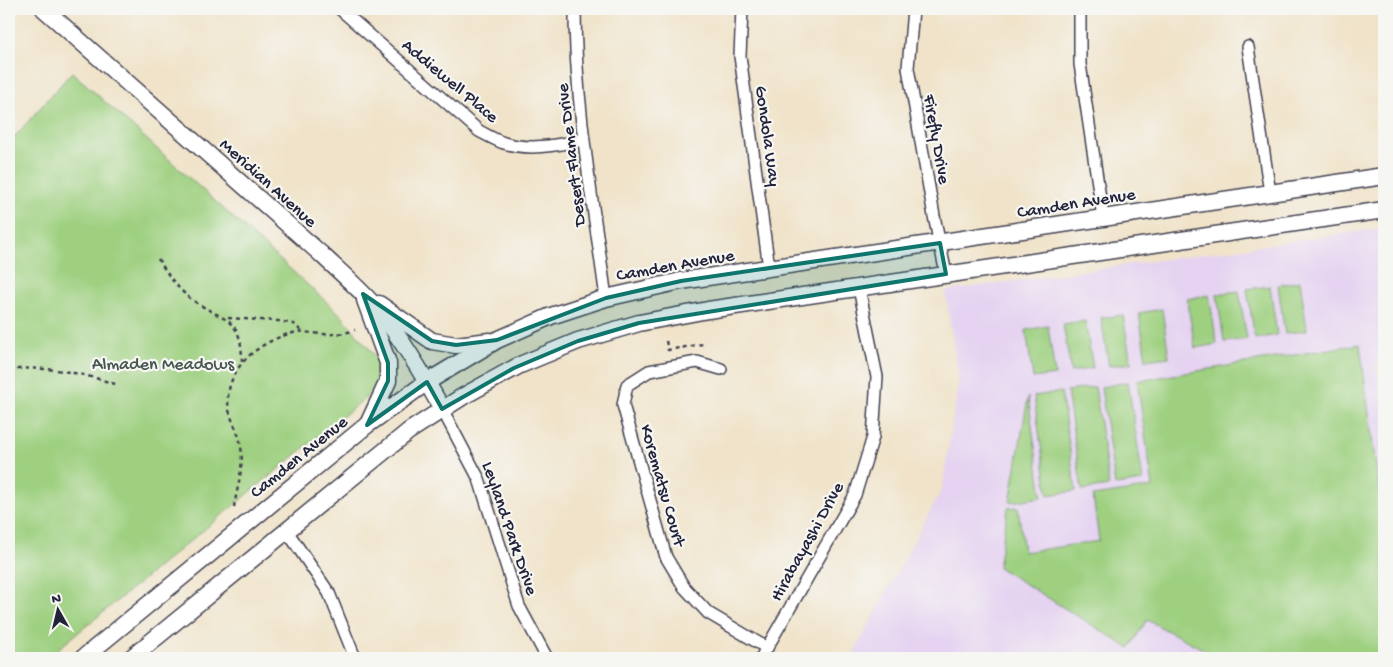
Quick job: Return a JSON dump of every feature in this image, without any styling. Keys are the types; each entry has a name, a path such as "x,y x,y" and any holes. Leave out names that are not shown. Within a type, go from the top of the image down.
{"main road":[{"name":"Meridian Avenue","path":"44,9 363,294 384,317 427,382 442,409"},
{"name":"Camden Avenue","path":"83,658 367,425 427,382 497,340 550,316 606,298 681,281 1384,176"},
{"path":"141,655 287,530 409,431 442,409 520,365 578,340 639,322 708,310 1381,212"},
{"path":"363,294 432,341 456,345 497,340"},
{"path":"363,294 388,364 388,381 367,425"}],"street":[{"name":"Addiewell Place","path":"340,9 479,131 503,143 528,147 583,140"},
{"name":"Desert Flame Drive","path":"575,9 583,140 606,298"},
{"name":"Gondola Way","path":"742,9 740,56 769,268"},
{"name":"Firefly Drive","path":"914,9 908,68 946,274"},
{"path":"1080,9 1080,64 1103,218"},
{"path":"1248,47 1270,193"},
{"name":"Hirabayashi Drive","path":"764,653 855,495 872,437 877,377 859,288"},
{"name":"Korematsu Court","path":"721,369 697,362 648,371 627,385 623,405 666,557 684,587 708,613 764,653"},
{"name":"Leyland Park Drive","path":"442,409 479,479 519,606 547,658"},
{"path":"287,530 329,593 355,658"}],"path":[{"path":"158,259 174,284 196,302 226,318 234,326 242,345 242,364"},
{"path":"226,318 278,320 294,324 301,331"},
{"path":"234,507 242,463 241,445 229,409 230,386 238,369 250,353 264,344 301,331 330,335 343,334 355,330"},
{"path":"666,341 668,350 702,344"},
{"path":"9,370 26,367 63,370 90,375 118,384"}],"highlighted area":[{"path":"940,243 946,274 639,323 578,341 514,368 442,409 427,382 367,425 388,381 388,363 363,294 432,341 456,345 497,340 606,298 681,281"}],"shaded area":[{"path":"1384,228 1384,343 1376,366 1384,412 1384,658 851,658 942,489 959,379 945,291"}],"green space":[{"name":"Almaden Meadows","path":"72,72 341,315 380,362 381,376 375,390 47,658 9,658 9,143"},
{"path":"1300,281 1307,330 1285,334 1278,285"},
{"path":"1270,286 1277,335 1255,339 1247,289"},
{"path":"1239,291 1247,339 1224,342 1217,294"},
{"path":"1209,295 1217,344 1195,348 1187,299"},
{"path":"1162,309 1169,357 1146,360 1139,313"},
{"path":"1123,315 1131,363 1109,366 1101,318"},
{"path":"1085,321 1093,368 1071,372 1063,324"},
{"path":"1048,326 1055,375 1033,378 1026,330"},
{"path":"1360,344 1384,531 1384,658 1220,658 1147,620 1129,648 998,567 1008,508 1018,507 1024,552 1099,541 1093,496 1153,487 1137,381"},
{"path":"1128,382 1143,481 1115,485 1101,387"},
{"path":"1095,387 1109,486 1082,490 1067,391"},
{"path":"1061,392 1076,491 1048,495 1034,396"},
{"path":"1028,397 1042,497 1010,502"}]}
